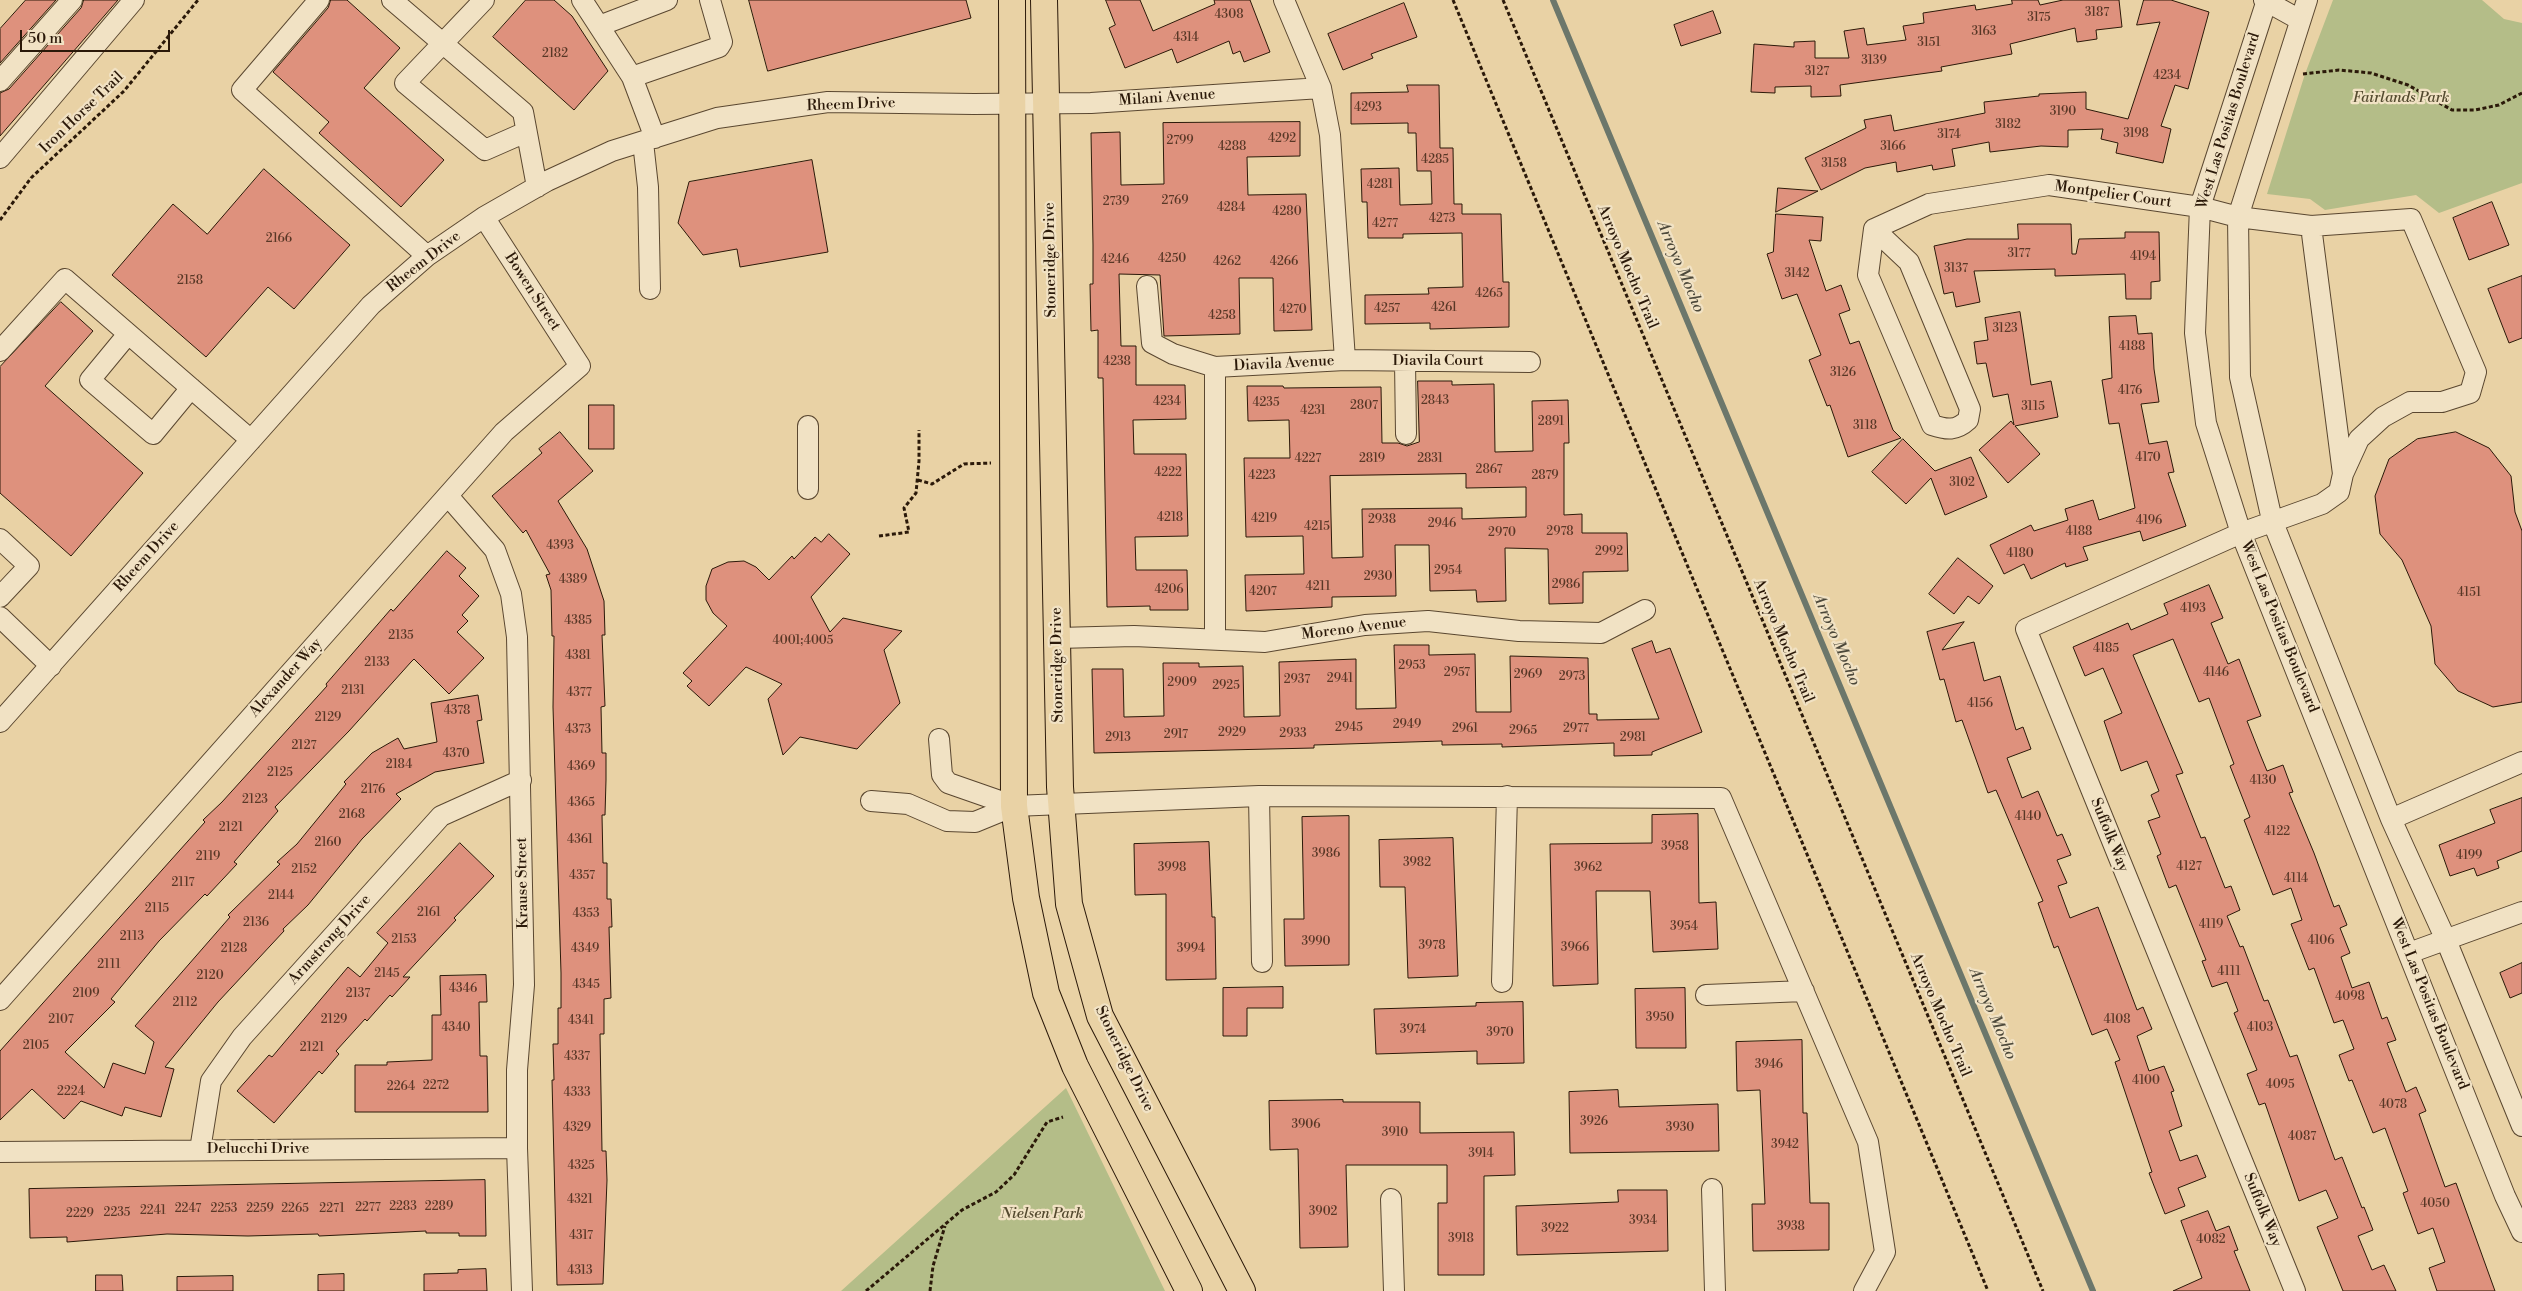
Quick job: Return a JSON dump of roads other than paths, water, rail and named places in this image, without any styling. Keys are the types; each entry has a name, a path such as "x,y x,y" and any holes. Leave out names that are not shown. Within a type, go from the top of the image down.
{"main road":[{"path":"1012,0 1014,806 1026,898 1046,993 1075,1066 1189,1291"},
{"name":"Stoneridge Drive","path":"1044,0 1048,102 1061,804 1069,904 1100,1016 1242,1291"}],"street":[{"path":"0,81 72,0"},
{"path":"2,152 134,0"},
{"path":"319,0 242,90 427,256"},
{"path":"392,0 523,112 537,187"},
{"path":"484,0 405,83 485,150 526,132"},
{"path":"582,0 632,77 649,140 650,289"},
{"path":"599,26 667,0"},
{"path":"632,77 719,47 722,42 710,0"},
{"name":"Diavila Avenue","path":"1216,638 1215,367 1345,360 1330,135 1321,88 1284,0"},
{"path":"2266,0 2300,20"},
{"name":"West Las Positas Boulevard","path":"2266,0 2200,208 2195,333 2206,423 2241,533 2505,1196 2522,1232"},
{"path":"2307,0 2238,217 2240,376 2272,520 2391,819 2446,940 2522,1126"},
{"name":"Milani Avenue","path":"1012,103 1091,103 1321,88"},
{"name":"Rheem Drive","path":"0,722 371,305 427,256 484,217 537,187 612,151 717,118 828,102 1012,103"},
{"name":"Montpelier Court","path":"1874,228 1929,204 2050,185 2200,208 2238,217 2311,226 2411,219 2476,372 2470,393 2442,402 2410,402 2383,417 2359,439 2343,474"},
{"name":"Bowen Street","path":"484,217 580,366"},
{"path":"2311,226 2343,474"},
{"path":"1874,228 1909,262 1970,409 1968,420 1960,428 1946,430 1932,425 1868,274 1874,228"},
{"path":"0,351 65,279 251,440"},
{"path":"1146,286 1152,343 1173,354 1215,367"},
{"path":"128,334 90,380 153,434 191,388"},
{"name":"Diavila Court","path":"1345,360 1530,362"},
{"path":"1405,361 1406,434"},
{"name":"Alexander Way","path":"0,1000 504,432 580,366"},
{"path":"808,426 808,489"},
{"name":"Suffolk Way","path":"2295,1291 2026,629 2241,533 2272,520 2322,504 2339,492 2343,474"},
{"name":"Krause Street","path":"448,496 494,550 511,594 517,638 524,985 517,1070 517,1148 522,1291"},
{"path":"0,539 29,566 0,597"},
{"name":"Moreno Avenue","path":"1058,638 1134,636 1216,638 1265,642 1366,625 1428,621 1519,631 1601,633 1645,610"},
{"path":"0,617 50,666"},
{"path":"939,739 942,775 948,783 1014,806"},
{"path":"2391,819 2522,762"},
{"name":"Armstrong Drive","path":"200,1150 211,1081 242,1037 441,816 521,780"},
{"path":"872,801 908,804 947,822 975,822 1014,806 1259,796 1721,798 1868,1142 1885,1252 1864,1291"},
{"path":"1259,796 1262,962"},
{"path":"1502,982 1507,796"},
{"path":"2409,953 2522,912"},
{"path":"1706,995 1804,991"},
{"name":"Delucchi Drive","path":"0,1152 517,1148"},
{"path":"1712,1189 1715,1291"},
{"path":"1391,1199 1394,1291"}],"waterway":[{"name":"Arroyo Mocho","path":"1553,0 2093,1291"}],"park label":[{"name":"Fairlands Park","path":"2401,98"},
{"name":"Nielsen Park","path":"1042,1214"}]}
